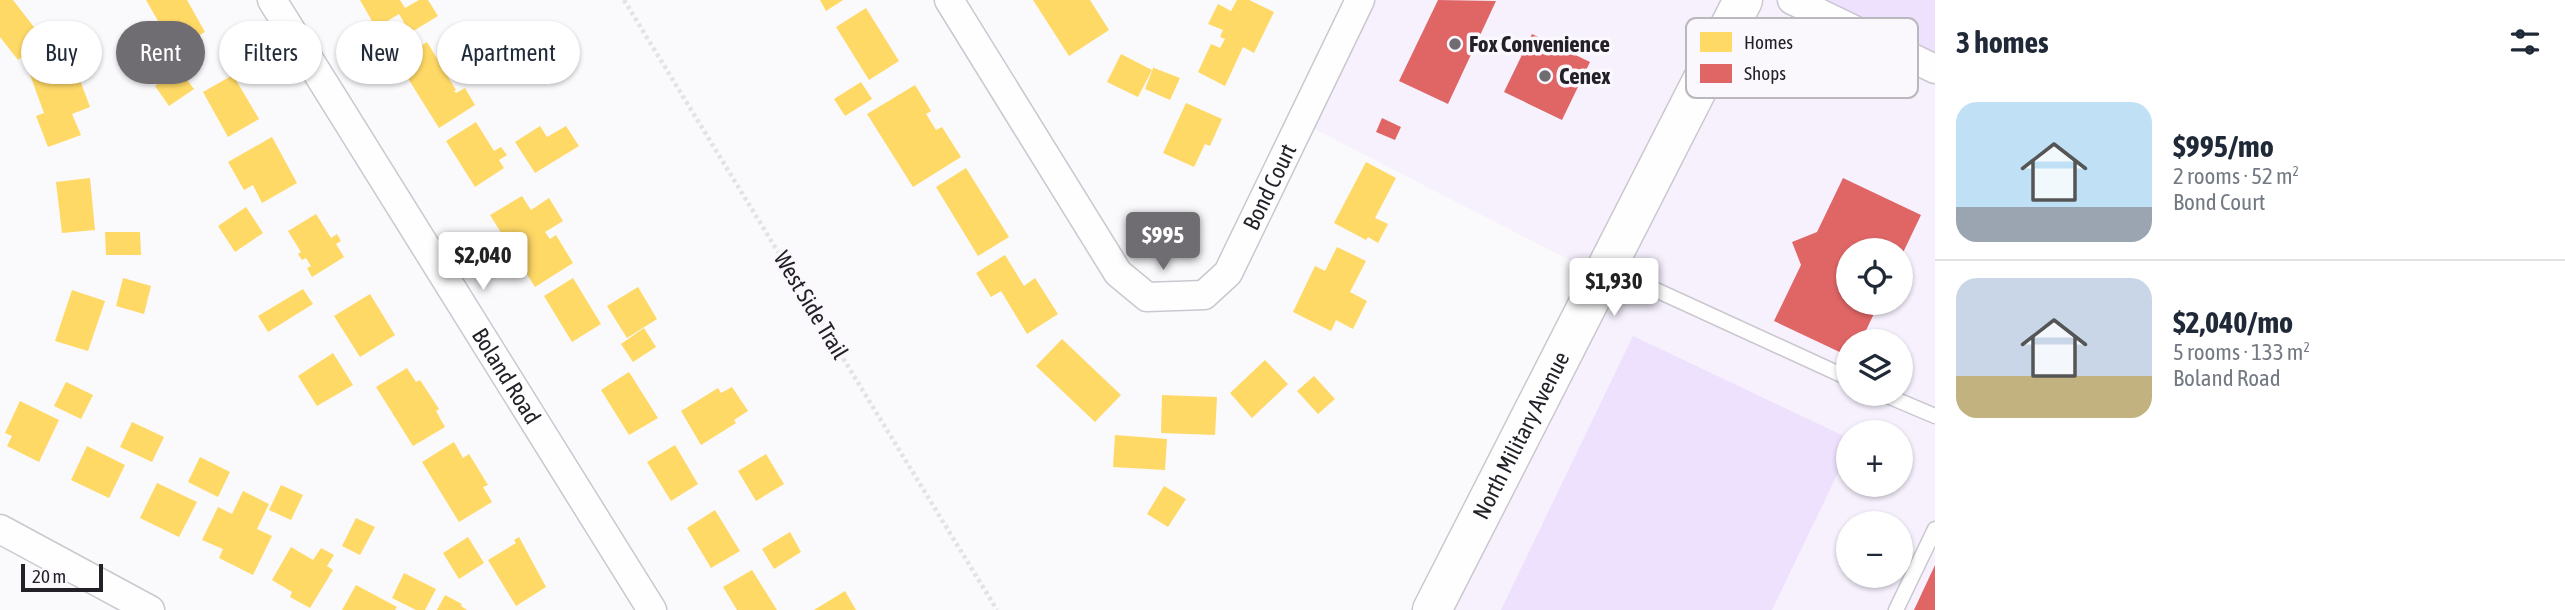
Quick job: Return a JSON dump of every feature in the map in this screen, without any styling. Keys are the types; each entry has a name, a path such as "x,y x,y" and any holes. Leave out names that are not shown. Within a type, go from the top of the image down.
{"main road":[{"name":"North Military Avenue","path":"1734,18 1743,0"},
{"name":"North Military Avenue","path":"1432,610 1693,98"}],"street":[{"name":"Boland Road","path":"272,0 652,610"},
{"name":"Bond Court","path":"949,0 1118,273 1147,297 1204,295 1228,273 1360,0"},
{"path":"1793,0 1830,18"},
{"path":"1918,61 1935,69"},
{"path":"0,530 150,610"}],"lane":[{"path":"1607,267 1836,372"},
{"path":"1911,406 1935,416"},
{"path":"1896,610 1935,529"}],"path":[{"name":"West Side Trail","path":"624,0 997,610"}],"shaded area":[{"path":"1360,0 1792,0 1829,18 1686,18 1686,98 1918,98 1918,61 1935,69 1935,610 1432,610 1602,277 1301,122"},
{"path":"1793,0 1935,0 1935,69 1918,61 1918,18 1830,18"},
{"path":"1633,336 1836,432 1836,477 1772,610 1501,610"}],"building: Homes":[{"path":"0,0 13,0 29,21 21,21 21,58 18,60 0,37"},
{"path":"146,0 187,0 199,21 158,21"},
{"path":"360,0 400,0 405,8 419,0 428,0 438,16 423,25 423,21 403,21 399,14 388,21 372,21"},
{"path":"820,0 843,0 826,11"},
{"path":"1033,0 1090,0 1109,30 1069,56"},
{"path":"1237,0 1249,0 1274,12 1254,53 1243,47 1225,86 1198,72 1211,44 1220,48 1225,39 1220,37 1223,30 1208,24 1218,4 1231,11"},
{"path":"866,8 899,61 869,80 836,27"},
{"path":"427,42 437,59 437,84 452,84 456,93 465,88 475,105 439,128 411,84 423,84 423,45"},
{"path":"1121,54 1152,70 1138,97 1107,82"},
{"path":"1154,66 1180,78 1170,100 1145,89"},
{"path":"861,82 872,99 845,116 834,99"},
{"path":"219,83 238,84 259,119 228,137 203,92"},
{"path":"33,84 81,84 90,107 72,114 81,135 48,147 36,116 44,113"},
{"path":"190,84 194,89 169,106 155,86"},
{"path":"915,85 931,111 926,114 936,130 942,127 961,157 913,187 867,114"},
{"path":"1186,103 1222,119 1210,146 1205,144 1194,167 1163,153"},
{"path":"476,122 494,151 501,147 507,155 499,160 504,168 475,187 446,141"},
{"path":"540,126 547,137 566,126 579,146 535,173 515,142"},
{"path":"272,137 297,183 262,203 253,185 244,190 228,162"},
{"path":"1366,162 1396,178 1375,218 1388,224 1378,243 1368,237 1366,240 1334,223"},
{"path":"966,168 1009,237 978,256 936,187"},
{"path":"90,178 95,230 62,233 56,182"},
{"path":"522,196 531,210 549,198 563,221 545,232 550,239 556,235 573,263 535,287 490,215"},
{"path":"246,207 263,233 235,252 218,226"},
{"path":"316,214 331,238 337,234 341,241 336,244 344,257 312,277 307,268 311,266 306,258 302,260 298,254 301,252 288,231"},
{"path":"105,232 140,232 141,255 106,255"},
{"path":"1337,247 1366,261 1350,292 1367,301 1353,329 1336,320 1331,331 1293,312 1315,266 1325,271"},
{"path":"1005,255 1024,286 1035,278 1058,314 1027,334 1001,291 991,297 976,273"},
{"path":"123,278 151,286 144,314 116,306"},
{"path":"573,278 601,324 572,342 544,296"},
{"path":"638,287 657,319 627,338 607,306"},
{"path":"303,289 313,304 268,332 258,316"},
{"path":"72,290 105,301 88,351 55,341"},
{"path":"370,294 395,335 360,357 334,316"},
{"path":"644,328 656,347 633,362 621,344"},
{"path":"1062,339 1121,395 1095,422 1036,366"},
{"path":"333,353 353,385 317,406 298,376"},
{"path":"1265,360 1288,384 1252,418 1230,393"},
{"path":"407,368 416,382 420,380 439,409 436,411 445,427 413,446 376,387"},
{"path":"629,372 658,418 629,435 601,390"},
{"path":"1314,376 1335,399 1318,414 1297,391"},
{"path":"66,382 93,395 81,419 54,406"},
{"path":"732,387 748,411 734,420 736,423 701,445 681,411 718,388 721,393"},
{"path":"1162,395 1217,397 1215,435 1161,433"},
{"path":"20,401 59,420 39,462 7,446 12,436 5,433"},
{"path":"132,422 164,437 152,462 120,447"},
{"path":"1115,435 1167,439 1165,470 1113,467"},
{"path":"454,442 463,458 469,454 488,485 483,487 492,502 459,522 422,462"},
{"path":"675,445 698,484 671,501 647,462"},
{"path":"87,446 125,465 109,498 71,480"},
{"path":"766,454 784,484 756,501 738,471"},
{"path":"200,457 230,472 218,497 188,482"},
{"path":"157,483 197,502 179,537 140,518"},
{"path":"281,485 303,495 291,520 269,510"},
{"path":"1164,486 1186,499 1168,527 1147,514"},
{"path":"243,491 269,504 257,529 272,536 253,575 219,558 223,549 202,540 218,507 232,514"},
{"path":"715,510 740,551 711,568 687,528"},
{"path":"356,518 375,527 360,555 342,546"},
{"path":"790,532 801,552 774,569 762,549"},
{"path":"468,537 484,563 459,579 443,553"},
{"path":"519,537 546,587 516,606 488,560 516,543 514,540"},
{"path":"291,547 313,560 321,548 334,555 327,566 333,570 310,608 290,597 292,592 272,580"},
{"path":"752,570 777,610 737,610 723,587"},
{"path":"404,573 436,589 425,610 416,610 392,598"},
{"path":"356,585 397,607 395,610 342,610"},
{"path":"845,591 856,610 814,610"},
{"path":"445,595 462,604 467,610 437,610"}],"building: Shops":[{"path":"1438,0 1496,1 1448,104 1399,81"},
{"path":"1532,34 1590,62 1562,120 1504,92"},
{"path":"1382,118 1401,127 1395,140 1376,132"},
{"path":"1843,178 1921,215 1910,238 1836,238 1836,315 1873,315 1867,329 1836,329 1836,350 1774,321 1801,265 1792,242 1817,232"},
{"path":"1935,565 1935,610 1914,610"}],"place":[{"name":"Fox Convenience","path":"1455,44"},
{"name":"Cenex","path":"1545,76"}]}
